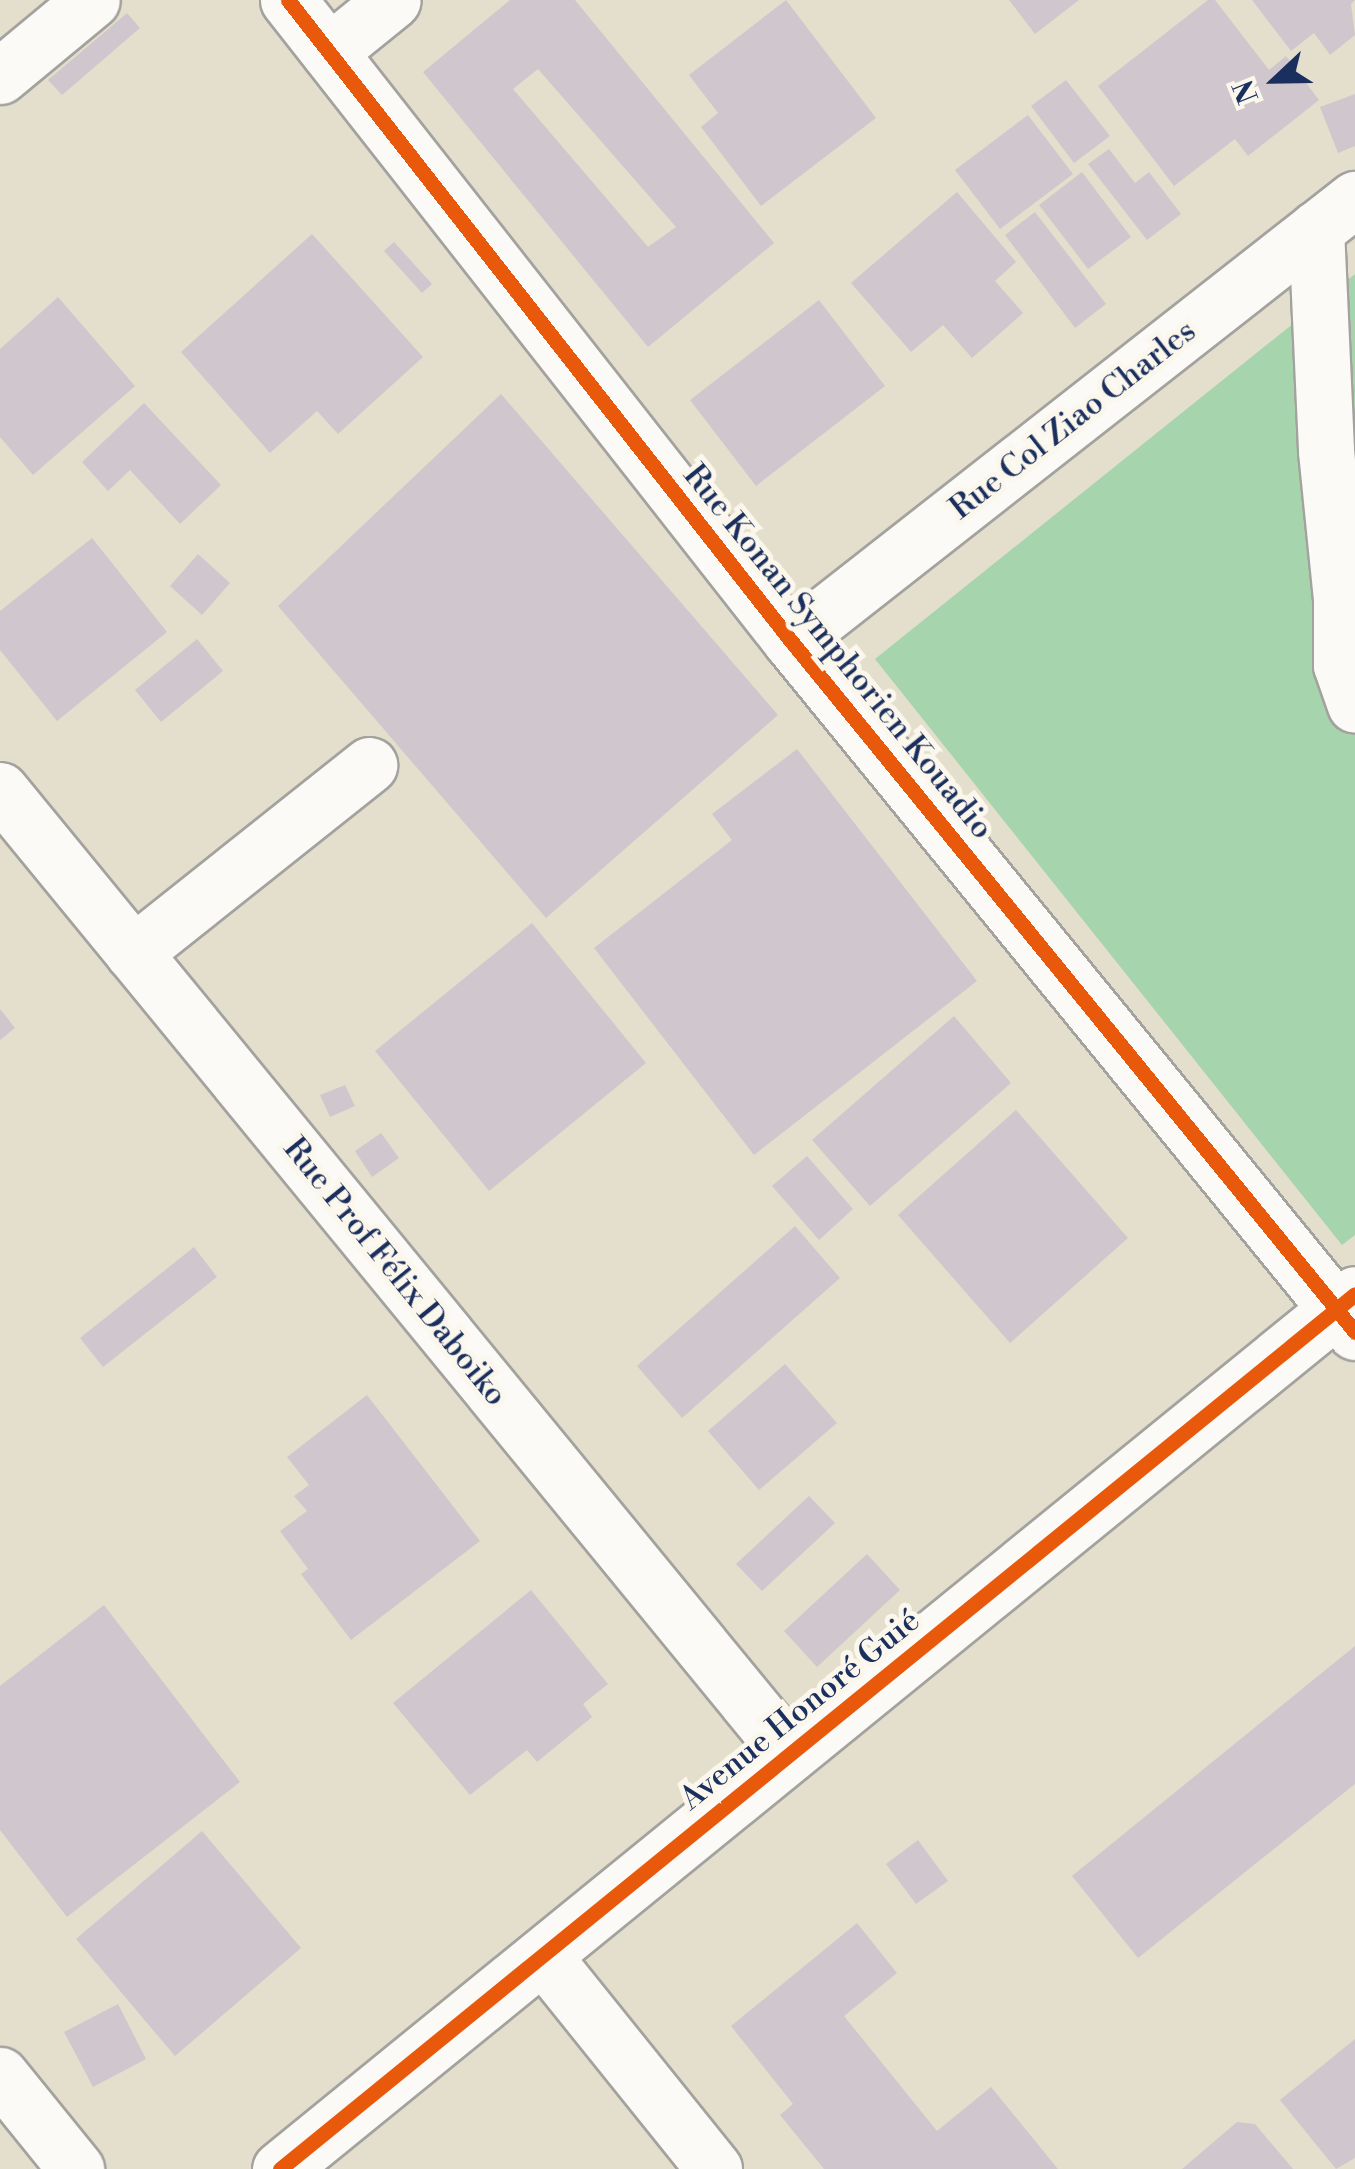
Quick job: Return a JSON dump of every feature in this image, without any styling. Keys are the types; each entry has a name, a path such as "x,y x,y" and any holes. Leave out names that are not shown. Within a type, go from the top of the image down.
{"street":[{"path":"0,76 92,0"},
{"name":"Rue Konan Symphorien Kouadio","path":"288,0 791,641 1349,1312"},
{"path":"329,52 393,0"},
{"path":"1336,214 1326,451 1341,599 1341,665 1355,705"},
{"name":"Rue Col Ziao Charles","path":"791,641 1336,214"},
{"path":"133,953 370,765"},
{"name":"Rue Prof Félix Daboiko","path":"0,790 790,1754"},
{"name":"Avenue Honoré Guié","path":"280,2169 790,1754 1349,1312"},
{"path":"543,1956 714,2169"},
{"path":"0,2075 76,2169"}],"green space":[{"path":"1355,274 1355,1235 1342,1245 875,659"}],"building":[{"path":"510,0 575,0 774,243 648,347 423,72","holes":["538,69 676,227 648,247 513,89"]},
{"path":"786,0 876,118 761,206 701,127 718,113 689,75"},
{"path":"1009,0 1079,0 1035,34"},
{"path":"1208,0 1215,0 1269,70 1286,56 1319,100 1248,156 1235,139 1174,186 1098,86"},
{"path":"1252,0 1355,0 1351,4 1355,35 1330,55 1314,33 1291,51"},
{"path":"127,13 140,28 62,95 48,80"},
{"path":"1066,80 1110,136 1074,163 1031,106"},
{"path":"1355,94 1355,146 1338,153 1320,107"},
{"path":"1028,115 1073,174 1000,229 955,170"},
{"path":"1109,149 1135,183 1149,172 1181,214 1147,240 1088,164"},
{"path":"1082,172 1131,237 1088,269 1039,205"},
{"path":"957,192 1016,262 995,281 1023,313 972,358 943,325 911,352 851,283"},
{"path":"1035,212 1106,304 1075,328 1005,235"},
{"path":"312,234 423,357 338,434 317,411 270,453 181,352"},
{"path":"394,242 432,284 422,293 384,251"},
{"path":"58,297 135,386 33,475 0,437 0,349"},
{"path":"819,300 885,386 756,486 690,400"},
{"path":"501,394 778,715 546,918 278,606"},
{"path":"144,403 221,485 180,524 130,470 108,491 82,462"},
{"path":"92,538 167,632 57,721 0,650 0,611"},
{"path":"198,554 230,583 202,615 170,586"},
{"path":"197,639 223,671 161,722 135,690"},
{"path":"797,749 977,981 754,1155 594,948 732,840 712,814"},
{"path":"532,923 646,1063 489,1191 375,1051"},
{"path":"0,1009 15,1028 0,1040"},
{"path":"954,1016 1011,1083 870,1206 812,1140"},
{"path":"345,1085 355,1106 330,1117 320,1095"},
{"path":"1016,1110 1128,1238 1010,1343 898,1215"},
{"path":"381,1133 399,1158 372,1177 355,1151"},
{"path":"807,1156 853,1209 819,1240 772,1186"},
{"path":"795,1226 840,1278 682,1418 637,1366"},
{"path":"194,1247 217,1277 103,1367 80,1338"},
{"path":"785,1364 837,1423 759,1490 708,1431"},
{"path":"367,1395 480,1541 351,1640 301,1574 308,1569 280,1531 307,1511 294,1496 309,1485 287,1457"},
{"path":"809,1496 835,1523 762,1591 736,1564"},
{"path":"867,1554 900,1590 817,1667 784,1631"},
{"path":"531,1590 608,1684 583,1704 592,1717 537,1762 527,1750 470,1795 393,1703"},
{"path":"104,1605 240,1782 67,1917 0,1830 0,1686"},
{"path":"1355,1646 1355,1784 1138,1958 1072,1876"},
{"path":"202,1831 301,1948 175,2056 76,1939"},
{"path":"918,1840 948,1881 916,1904 886,1864"},
{"path":"857,1923 897,1973 844,2016 937,2131 991,2087 1058,2169 824,2169 780,2115 793,2104 731,2026"},
{"path":"118,2004 146,2059 93,2087 64,2032"},
{"path":"1355,2039 1355,2158 1336,2169 1280,2100"},
{"path":"1237,2122 1255,2124 1293,2169 1182,2169"}],"cycle path":[{"path":"288,0 791,641 1355,1332"},
{"path":"280,2169 1355,1294"}]}
